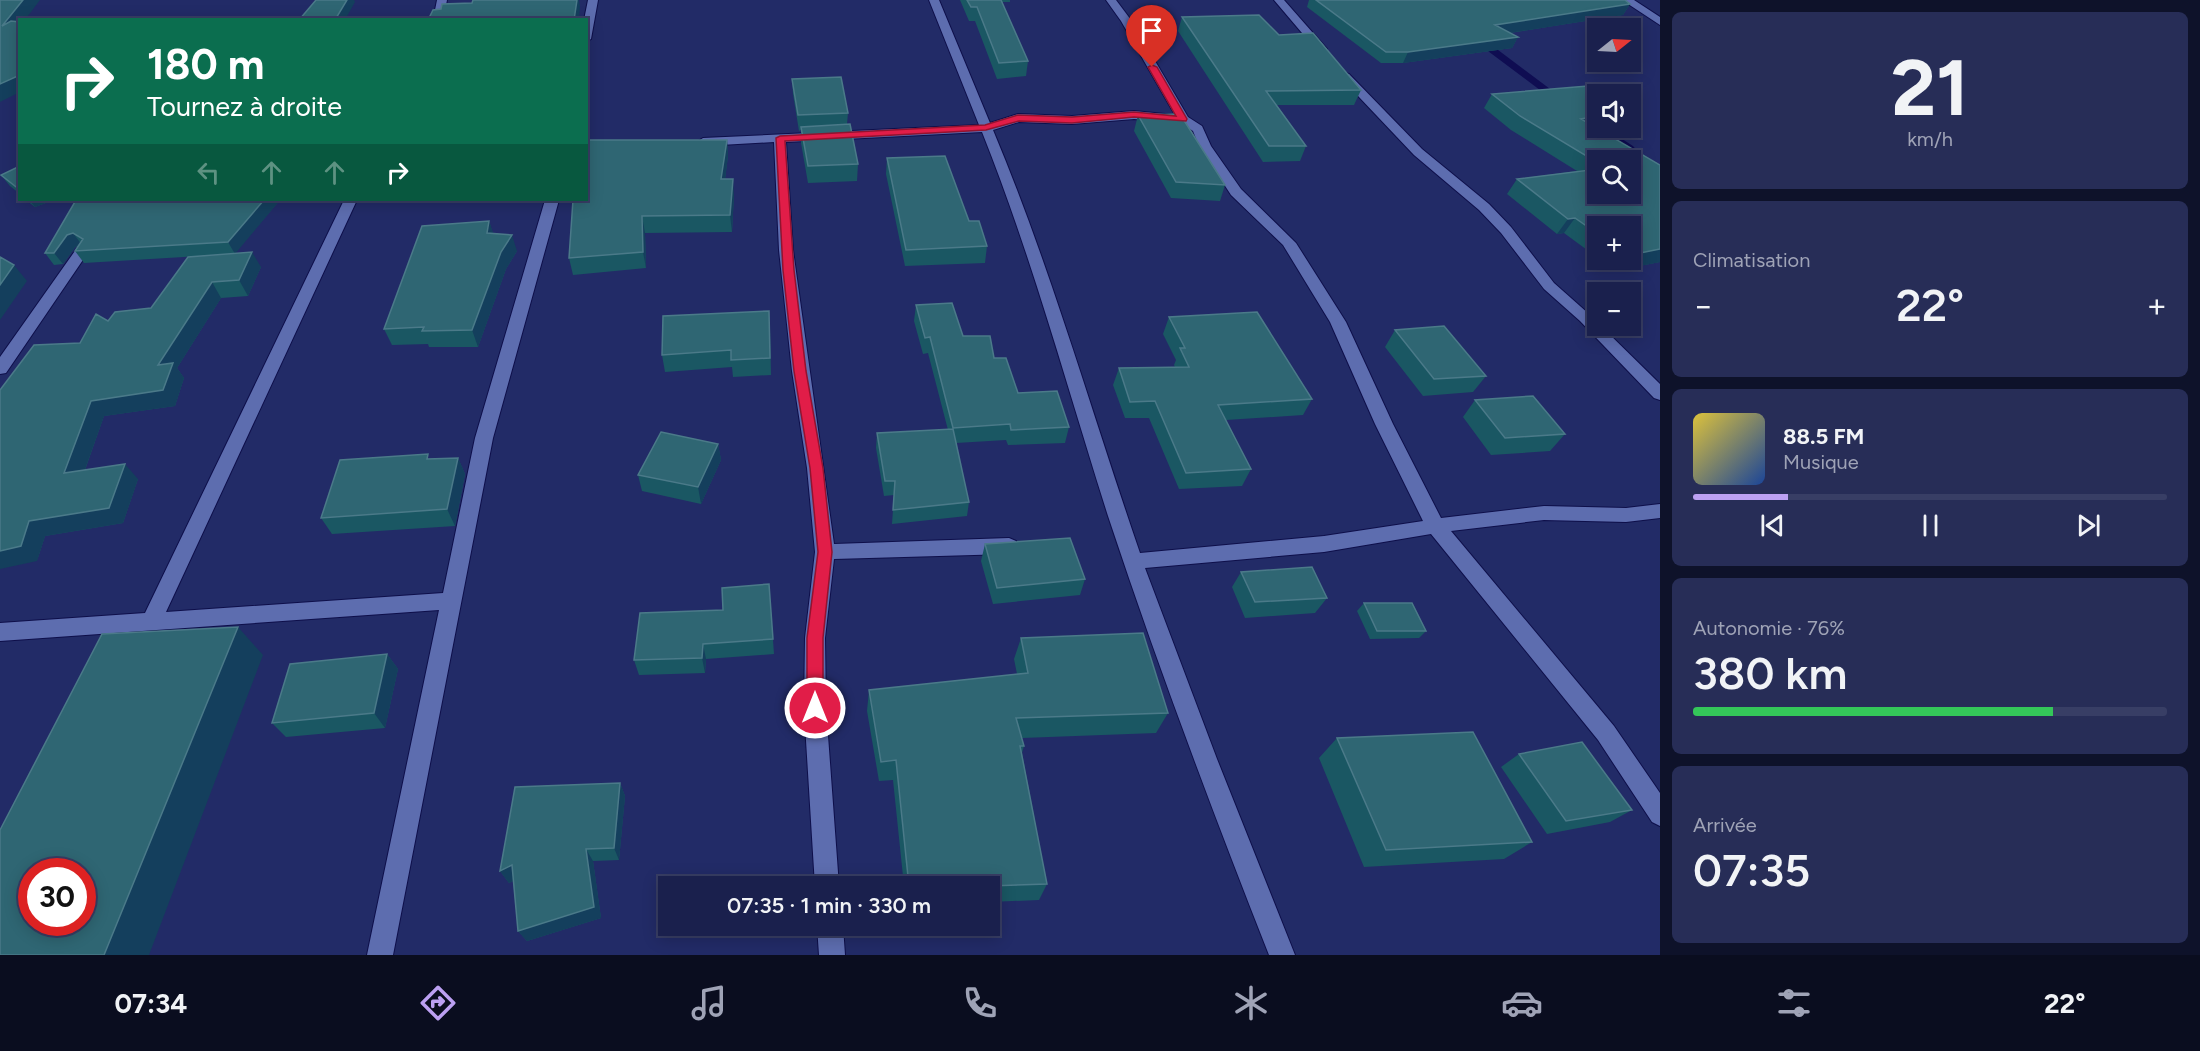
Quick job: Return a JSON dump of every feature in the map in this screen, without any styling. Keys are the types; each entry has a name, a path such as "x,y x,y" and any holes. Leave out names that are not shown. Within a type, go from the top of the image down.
{"street":[{"path":"438,18 442,0"},
{"path":"588,28 593,0"},
{"path":"934,0 1012,188 1032,243 1133,561 1200,746 1282,955"},
{"path":"1111,0 1126,20 1182,119"},
{"path":"1279,0 1360,95 1418,152 1484,207 1506,230 1549,286 1586,318 1660,394"},
{"path":"1627,0 1660,22"},
{"path":"686,142 986,128 1018,118 1072,120 1134,114 1182,119 1198,129 1205,146 1236,192 1289,243 1338,322 1384,424 1436,527 1606,733 1660,814"},
{"path":"780,138 786,250 800,371 816,468 825,552 815,638 815,708 826,876"},
{"path":"151,622 351,201"},
{"path":"380,955 484,438 552,201"},
{"path":"0,369 82,251"},
{"path":"1133,561 1324,544 1544,513 1626,515 1660,511"},
{"path":"825,552 1028,545"},
{"path":"0,632 451,601"},
{"path":"831,936 832,955"}],"building":[{"path":"0,0 23,0 2,26 11,21 18,22 18,76 0,84"},
{"path":"316,0 347,0 336,18 301,18"},
{"path":"473,0 577,0 574,18 429,18 433,10 441,9 442,4 472,3"},
{"path":"967,0 1001,0 1028,61 999,63 977,7 971,7"},
{"path":"1316,0 1625,0 1630,4 1495,25 1518,37 1408,52 1386,52"},
{"path":"1259,15 1279,35 1313,33 1361,90 1266,91 1306,146 1269,146 1182,17"},
{"path":"841,77 848,113 798,115 792,79"},
{"path":"1587,86 1587,118 1581,119 1587,122 1587,138 1614,138 1634,150 1587,150 1587,156 1520,116 1492,94"},
{"path":"1180,114 1225,185 1176,182 1138,115"},
{"path":"850,124 858,164 808,166 801,127"},
{"path":"588,140 727,140 721,179 733,179 730,215 642,216 643,252 569,258 573,201 588,201"},
{"path":"1641,154 1660,165 1660,249 1641,253 1641,216 1587,216 1587,226 1575,218 1568,219 1517,179 1587,170 1587,204 1641,204"},
{"path":"945,156 969,221 979,221 987,246 906,250 887,158"},
{"path":"18,167 18,188 1,175"},
{"path":"75,201 263,201 228,242 75,251 83,239 73,233 67,235 54,253 45,253"},
{"path":"489,221 487,233 512,235 501,252 472,330 422,331 424,327 384,329 422,226"},
{"path":"252,252 239,280 212,282 158,365 173,363 163,390 91,401 64,473 125,464 109,508 29,521 21,546 0,551 0,390 34,345 80,343 96,314 108,321 115,312 151,308 188,257"},
{"path":"0,257 14,265 0,285"},
{"path":"952,303 963,336 990,336 994,358 1006,358 1018,393 1057,391 1069,427 1011,430 1010,424 953,428 930,337 925,338 916,305"},
{"path":"769,311 770,358 731,360 731,350 662,355 663,316"},
{"path":"1257,312 1312,399 1218,405 1251,469 1186,473 1155,401 1130,402 1119,368 1189,367 1180,348 1185,348 1169,317"},
{"path":"1444,326 1486,376 1434,379 1395,330"},
{"path":"1533,396 1565,434 1505,438 1475,400"},
{"path":"953,429 969,502 893,510 895,481 885,481 877,433"},
{"path":"661,432 718,444 698,487 638,475"},
{"path":"428,454 427,459 458,458 447,509 321,518 340,460"},
{"path":"1070,538 1085,579 997,588 985,544"},
{"path":"1312,567 1327,598 1255,602 1241,572"},
{"path":"769,584 773,639 703,644 702,658 634,660 640,613 723,610 722,588"},
{"path":"1364,603 1412,603 1426,631 1377,631"},
{"path":"238,627 104,955 0,955 0,830 102,634"},
{"path":"1143,633 1168,713 1016,718 1024,746 1020,746 1047,884 1000,886 1000,876 908,876 896,760 881,762 869,690 1028,673 1021,638"},
{"path":"387,654 374,713 272,723 290,664"},
{"path":"1473,732 1532,842 1386,850 1337,738"},
{"path":"1582,742 1632,810 1566,821 1519,754"},
{"path":"620,783 614,848 586,849 594,907 518,931 512,865 500,871 515,787"}],"waterway":[{"path":"1483,43 1555,97"},
{"path":"1614,138 1631,149"}],"route":[{"path":"815,708 815,638 825,552 816,468 800,371 786,250 780,138 986,128 1018,118 1072,120 1134,114 1182,119 1152,67"}]}
